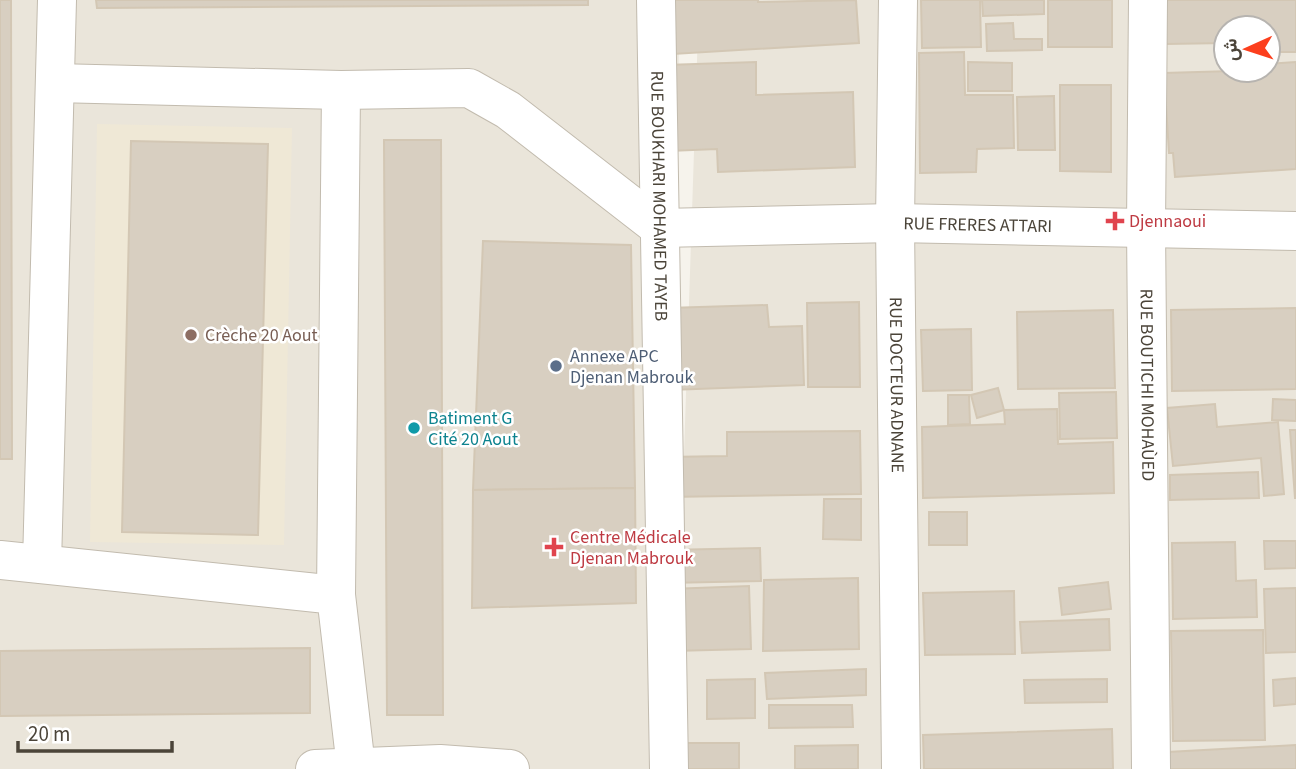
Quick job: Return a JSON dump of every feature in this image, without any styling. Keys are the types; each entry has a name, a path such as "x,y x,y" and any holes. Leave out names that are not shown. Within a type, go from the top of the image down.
{"street":[{"path":"42,564 57,0"},
{"name":"RUE BOUKHARI MOHAMED TAYEB","path":"656,0 669,769"},
{"name":"RUE DOCTEUR ADNANE","path":"898,0 895,223 901,769"},
{"name":"RUE BOUTICHI MOHAÙED","path":"1149,0 1146,227 1151,769"},
{"path":"55,83 341,90 470,88 508,110 660,228"},
{"path":"341,90 337,595 356,767"},
{"name":"RUE FRERES ATTARI","path":"660,228 895,223 1296,231"},
{"path":"0,560 337,595"},
{"path":"315,769 440,764 510,769"}],"shaded area":[{"path":"0,0 679,0 675,727 699,0 1296,0 1296,769 0,769"},
{"name":"Crèche 20 Aout","path":"97,124 292,128 284,545 90,542"}],"building":[{"path":"0,0 11,0 12,459 0,459"},
{"path":"96,0 588,0 588,5 97,8"},
{"path":"670,0 856,0 859,43 673,54"},
{"path":"921,0 980,0 981,47 922,48"},
{"path":"982,0 1044,0 1044,14 983,16"},
{"path":"1048,0 1112,0 1112,47 1048,47"},
{"path":"1165,0 1296,0 1296,52 1282,52 1282,14 1212,14 1212,43 1166,44"},
{"path":"1013,23 1014,39 1042,39 1042,50 987,51 986,24"},
{"path":"964,52 965,95 1013,95 1014,148 977,149 976,172 920,173 919,53"},
{"path":"756,62 756,95 853,92 855,167 718,172 717,149 669,151 666,65"},
{"path":"968,62 1012,63 1012,91 968,91"},
{"path":"1296,62 1296,169 1175,177 1173,153 1169,153 1164,73 1212,72 1212,84 1282,84 1282,63"},
{"path":"1060,85 1111,85 1111,172 1060,171"},
{"path":"1054,96 1055,150 1018,150 1017,97"},
{"name":"Batiment G Cité 20 Aout","path":"384,140 441,140 443,715 387,715"},
{"name":"Crèche 20 Aout","path":"131,141 268,144 258,535 122,532"},
{"name":"Annexe APC Djenan Mabrouk","path":"483,241 631,245 635,488 473,490"},
{"path":"859,302 860,387 808,387 807,303"},
{"path":"767,305 769,327 802,326 804,385 670,390 668,308"},
{"path":"1296,308 1296,389 1172,391 1171,310"},
{"path":"1113,310 1115,388 1018,389 1017,312"},
{"path":"971,329 972,390 923,391 921,330"},
{"path":"998,388 1004,410 977,418 971,395"},
{"path":"1116,392 1117,438 1060,439 1059,393"},
{"path":"948,395 969,395 970,424 948,425"},
{"path":"1273,399 1296,400 1296,421 1272,420"},
{"path":"1215,404 1217,427 1278,422 1284,494 1264,496 1261,458 1173,466 1167,408"},
{"path":"1057,409 1058,444 1113,442 1114,493 923,498 922,427 1005,424 1004,410"},
{"path":"1290,430 1296,430 1296,498 1295,498"},
{"path":"860,431 861,494 667,497 667,457 727,456 727,432"},
{"path":"1258,472 1259,498 1170,500 1170,475"},
{"name":"Centre Médicale Djenan Mabrouk","path":"635,488 636,603 472,608 473,490"},
{"path":"824,499 861,499 861,540 823,539"},
{"path":"929,512 967,512 967,545 929,545"},
{"path":"1264,541 1296,541 1296,568 1265,569"},
{"path":"1235,542 1236,581 1256,580 1257,617 1173,619 1172,543"},
{"path":"760,548 761,581 667,583 667,550"},
{"path":"858,578 859,649 763,651 764,580"},
{"path":"1108,582 1111,609 1062,615 1059,588"},
{"path":"749,586 751,649 672,651 670,589"},
{"path":"1296,588 1296,652 1266,653 1264,589"},
{"path":"1014,591 1015,654 925,655 923,593"},
{"path":"1109,619 1110,650 1022,653 1020,622"},
{"path":"1263,630 1265,740 1173,741 1171,631"},
{"path":"310,648 310,713 0,716 0,651"},
{"path":"866,669 866,695 767,699 765,673"},
{"path":"1296,678 1296,704 1274,706 1273,680"},
{"path":"755,679 755,718 707,719 707,680"},
{"path":"1107,679 1107,702 1025,703 1024,680"},
{"path":"769,705 852,705 853,727 769,728"},
{"path":"1112,729 1113,769 924,769 923,735"},
{"path":"672,743 739,743 739,769 672,769"},
{"path":"858,745 858,769 795,769 795,746"},
{"path":"1296,745 1296,769 1169,769 1168,752"}],"place":[{"name":"Djennaoui","path":"1115,221"},
{"name":"Crèche 20 Aout","path":"191,335"},
{"name":"Annexe APC Djenan Mabrouk","path":"556,366"},
{"name":"Batiment G Cité 20 Aout","path":"414,428"},
{"name":"Centre Médicale Djenan Mabrouk","path":"554,547"}]}
